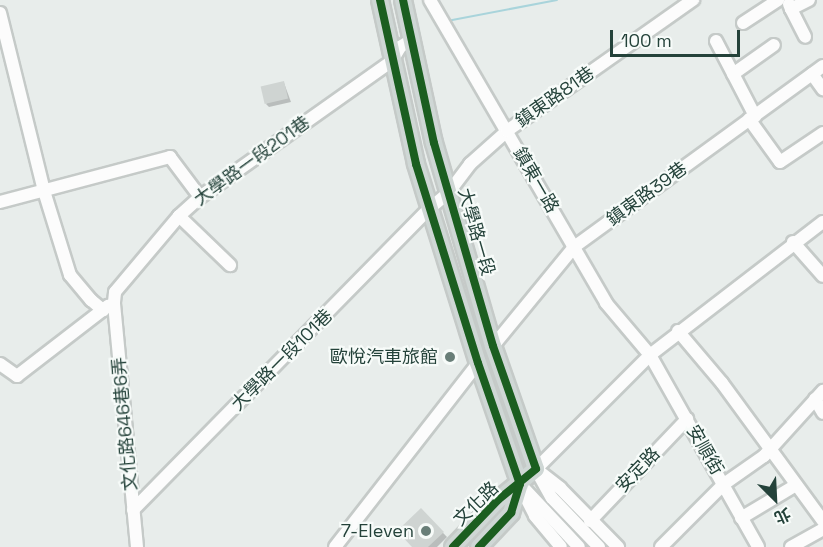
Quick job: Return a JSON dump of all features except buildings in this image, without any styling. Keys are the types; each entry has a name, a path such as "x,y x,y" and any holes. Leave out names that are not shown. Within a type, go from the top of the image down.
{"main road":[{"name":"大學路一段","path":"380,0 392,61 429,209 478,363 520,484"},
{"name":"大學路一段","path":"403,0 434,143 493,346 536,469"},
{"name":"文化路","path":"453,547 498,500 536,469"},
{"name":"文化路","path":"479,547 511,513 520,484"}],"street":[{"name":"鎮東一路","path":"430,0 606,303 650,355"},
{"name":"鎮東路81巷","path":"429,209 449,192 470,164 507,131 693,0"},
{"path":"743,23 778,0"},
{"path":"805,37 789,4 809,0"},
{"path":"0,12 44,191 70,275 91,300 103,310"},
{"name":"大學路一段201巷","path":"114,302 115,292 179,216 200,197 392,61 400,47 411,40"},
{"path":"716,41 752,118 780,162 823,133"},
{"path":"733,74 774,45"},
{"path":"820,69 823,89"},
{"name":"鎮東路39巷","path":"493,346 574,247 820,69"},
{"path":"0,202 170,157 200,197"},
{"name":"大學路一段101巷","path":"133,510 429,209"},
{"path":"179,216 230,265"},
{"name":"文化路","path":"536,469 650,355 793,242 823,222"},
{"path":"793,242 823,276"},
{"path":"0,364 17,376 114,302"},
{"name":"文化路646巷6弄","path":"114,302 136,547"},
{"path":"678,331 722,383 823,521"},
{"name":"安順街","path":"650,355 758,547"},
{"path":"334,547 478,363"},
{"path":"661,547 724,484 764,456 819,395"},
{"path":"819,395 823,413"},
{"name":"安定路","path":"590,521 687,419"},
{"path":"536,469 547,502 579,547"},
{"path":"536,469 560,488 618,547"},
{"path":"520,484 547,502 599,547"},
{"path":"520,484 535,516 561,547"},
{"path":"741,518 796,485"},
{"path":"790,547 823,529"}],"waterway":[{"path":"447,21 557,0"}],"cycle path":[{"path":"380,0 416,164 478,363 520,484"},
{"path":"403,0 434,143 493,346 536,469 498,500 453,547"},
{"path":"479,547 511,513 520,484"}],"place":[{"name":"歐悅汽車旅館","path":"450,357"},
{"name":"7-Eleven","path":"426,531"}]}
